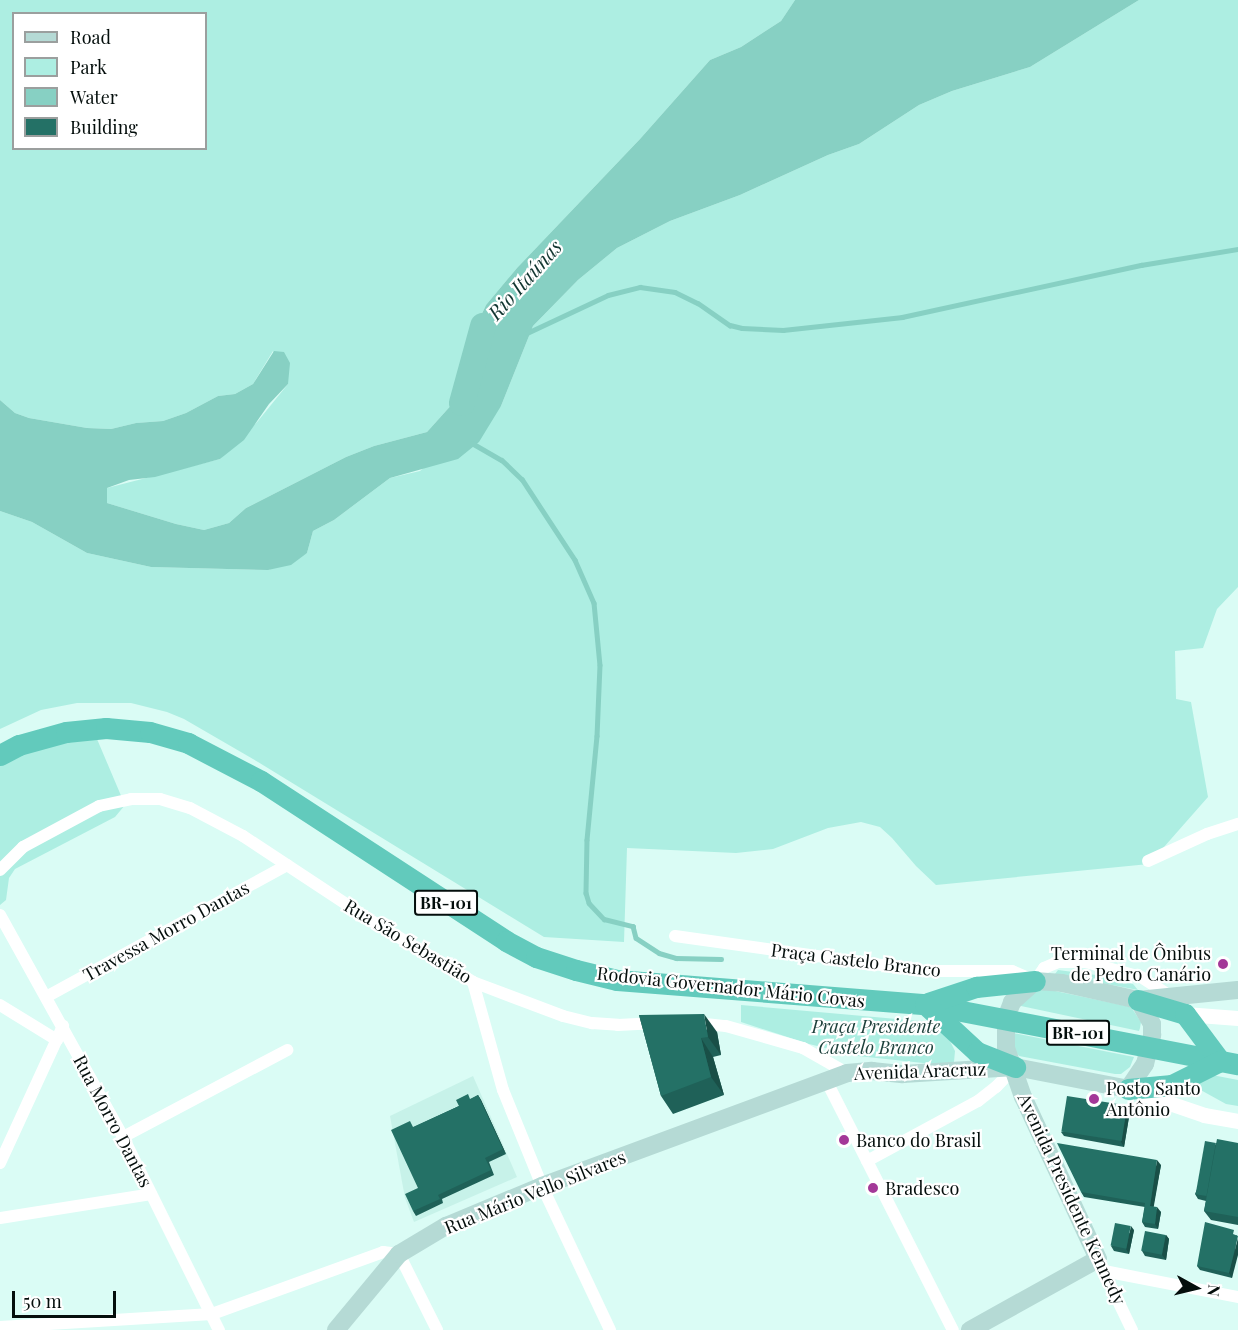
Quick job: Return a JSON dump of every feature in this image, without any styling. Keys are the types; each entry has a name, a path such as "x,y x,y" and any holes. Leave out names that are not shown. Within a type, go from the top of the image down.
{"highway":[{"name":"Rodovia Governador Mário Covas","path":"0,755 19,745 66,732 106,728 150,732 188,743 261,781 506,941 546,960 617,980 925,1004 1229,1062"},
{"path":"1015,1067 977,1052 925,1004 976,987 1035,981"},
{"path":"1128,1089 1172,1085 1229,1062 1178,1005 1138,1000"}],"main road":[{"name":"Praça Castelo Branco","path":"1035,981 1062,983 1138,1000"},
{"path":"1006,1018 1012,1002 1035,981"},
{"path":"1178,1005 1238,990"},
{"path":"1015,1067 1128,1089 1145,1064 1150,1047 1152,1024 1138,1000"},
{"name":"Avenida Presidente Kennedy","path":"1006,1018 1006,1048 1015,1067 1023,1097 1101,1265"},
{"name":"Avenida Aracruz","path":"827,1082 847,1073 872,1071 903,1074 1015,1067"},
{"name":"Rua Mário Vello Silvares","path":"399,1254 446,1226 542,1186 827,1082"},
{"path":"336,1330 399,1254"},
{"path":"970,1330 1101,1265"}],"street":[{"name":"Rua São Sebastião","path":"0,870 22,848 60,825 99,806 131,799 160,799 190,808 243,836 375,923 472,982 563,1016 592,1023 618,1025 680,1023 726,1026 803,1048 847,1073"},
{"path":"1148,861 1207,834 1238,824"},
{"name":"Travessa Morro Dantas","path":"46,997 286,865"},
{"name":"Rua Morro Dantas","path":"0,915 123,1137 219,1330"},
{"name":"Praça Castelo Branco","path":"675,936 923,971 1012,971 1035,981"},
{"path":"1035,981 1044,968 1058,962 1086,962 1141,977 1178,1005 1238,1018"},
{"path":"472,982 503,1090 542,1186 610,1330"},
{"path":"0,1005 57,1040"},
{"path":"0,1163 4,1144 63,1026"},
{"path":"123,1137 287,1050"},
{"path":"867,1161 978,1101 996,1087 1015,1067"},
{"path":"827,1082 953,1330"},
{"path":"1128,1089 1204,1115 1238,1121"},
{"path":"0,1218 151,1194"},
{"name":"Rua Mário Vello Silvares","path":"0,1327 212,1314 383,1252 399,1254"},
{"path":"399,1254 437,1330"},
{"path":"1101,1265 1238,1297"},
{"name":"Avenida Presidente Kennedy","path":"1101,1265 1132,1330"}],"shaded area":[{"path":"473,1076 517,1177 414,1222 405,1198 390,1116"}],"green space":[{"path":"0,0 795,0 781,21 741,47 710,60 640,139 517,268 486,305 473,332 475,365 454,402 427,432 374,446 346,457 246,508 229,523 204,530 107,503 107,488 220,459 258,421 288,384 273,351 253,384 235,394 218,396 186,413 163,421 136,423 111,429 87,428 29,418 15,413 0,400"},
{"path":"1139,0 1238,0 1238,587 1217,609 1203,648 1175,651 1176,699 1191,702 1208,797 1149,864 936,885 880,827 861,822 828,828 773,849 736,853 627,848 624,942 544,937 258,762 184,719 167,712 131,703 77,703 41,710 0,729 0,511 32,522 87,553 151,567 268,570 307,553 313,531 334,520 390,478 420,471 501,406 533,326 578,280 617,248 670,221 740,195 828,155 859,144 919,105 952,91 1030,67"},
{"path":"97,739 125,805 115,817 15,869 9,878 6,900 0,905 0,765 46,742"},
{"path":"1058,970 1119,978 1133,984 1138,990 1055,974"},
{"path":"1041,988 1131,1007 1141,1022 1139,1031 1021,1006 1023,1000"},
{"name":"Praça Presidente Castelo Branco","path":"741,1005 930,1022 948,1037 955,1051 954,1062 951,1066 858,1056 809,1044 741,1022"},
{"path":"1013,1033 1134,1057 1130,1067 1121,1074 1115,1074 1019,1056 1013,1048"},
{"path":"1212,1075 1238,1080 1238,1106 1226,1104 1197,1088 1197,1082"}],"water":[{"path":"795,0 1139,0 1030,67 952,91 919,105 859,144 828,155 740,195 670,221 617,248 578,280 533,326 501,406 479,442 458,459 390,478 334,520 313,531 307,553 291,565 268,570 151,567 87,553 32,522 0,511 0,400 15,413 29,418 87,428 111,429 136,423 163,421 186,413 218,396 235,394 253,384 274,351 284,352 290,363 288,384 269,404 244,440 220,459 155,477 129,480 107,488 107,503 204,530 229,523 246,508 346,457 374,446 427,432 454,402 475,365 473,333 486,305 517,268 640,139 710,60 741,47 781,21"}],"building":[{"path":"704,1014 708,1037 701,1038 711,1077 661,1096 639,1015"},
{"path":"468,1094 470,1099 478,1095 503,1149 485,1158 491,1170 438,1195 440,1199 413,1211 405,1194 418,1188 391,1130 410,1121 413,1127 459,1106 456,1100"},
{"path":"1067,1096 1127,1106 1122,1141 1061,1132"},
{"path":"1217,1139 1238,1143 1238,1217 1204,1211"},
{"path":"1205,1141 1216,1143 1206,1196 1196,1194"},
{"path":"1057,1143 1157,1160 1150,1206 1157,1207 1155,1224 1142,1222 1145,1203 1081,1192"},
{"path":"1205,1222 1234,1230 1233,1234 1238,1236 1229,1273 1197,1266"},
{"path":"1115,1223 1131,1226 1126,1249 1111,1246"},
{"path":"1145,1231 1166,1235 1162,1255 1141,1251"}],"waterway":[{"path":"527,333 608,295 640,287 675,292 698,303 730,325 742,328 783,330 902,317 1141,265 1238,249"},
{"name":"Rio Itaúnas","path":"462,403 483,326"},
{"path":"472,443 502,460 522,479 575,560 594,603 600,665 597,736 587,840 586,893 589,903 604,919 633,926 636,938 659,953 676,958 721,959"}],"place":[{"name":"Terminal de Ônibus de Pedro Canário","path":"1223,964"},
{"name":"Posto Santo Antônio","path":"1094,1099"},
{"name":"Banco do Brasil","path":"844,1140"},
{"name":"Bradesco","path":"873,1188"}]}
